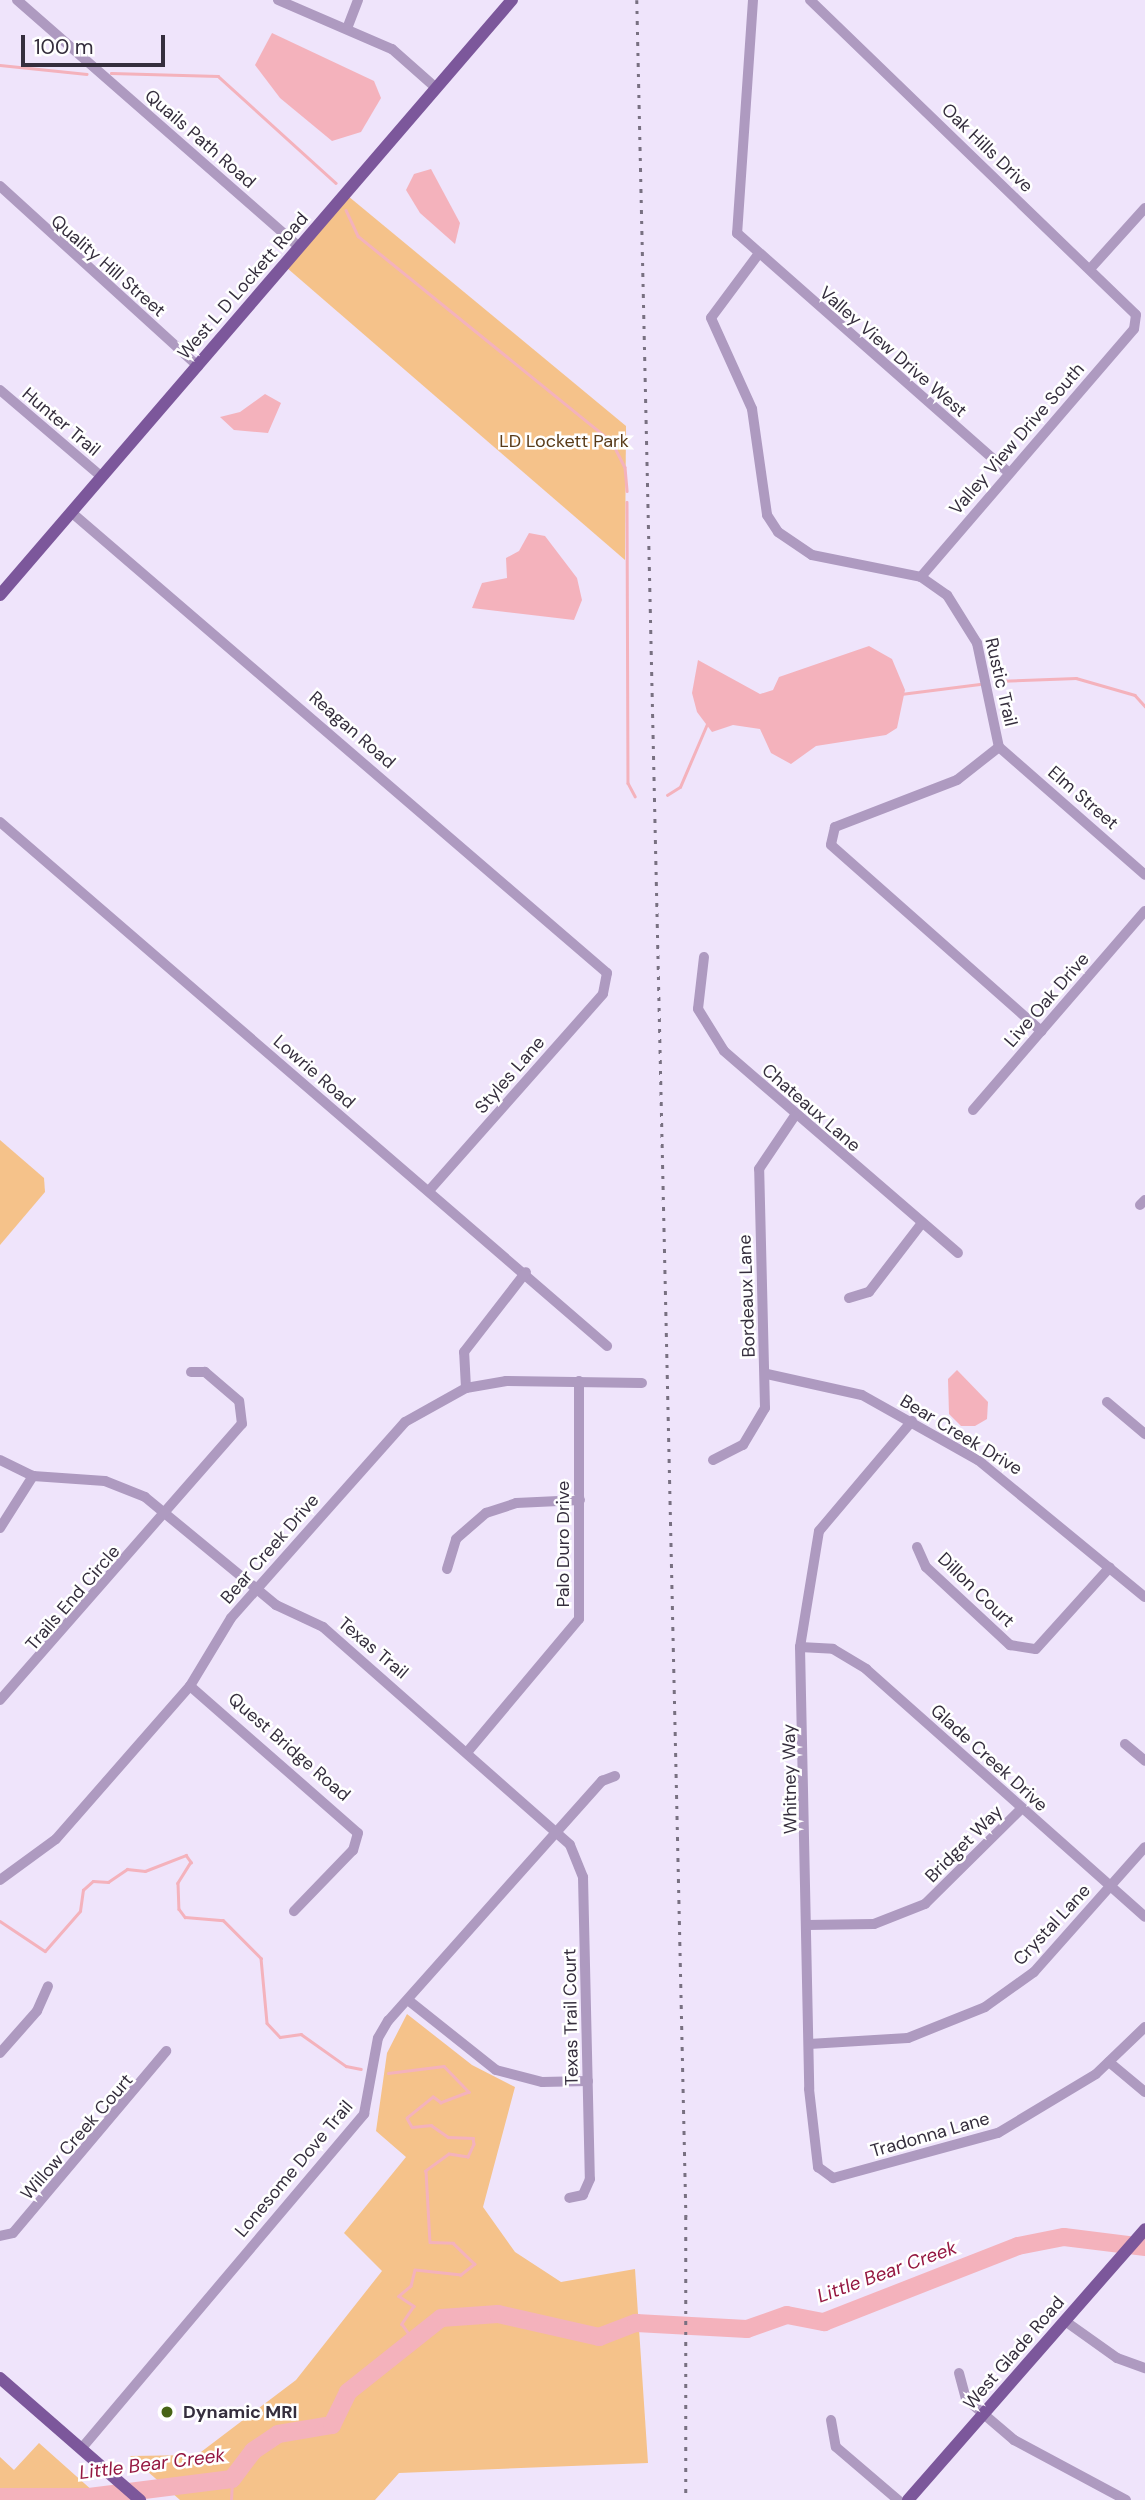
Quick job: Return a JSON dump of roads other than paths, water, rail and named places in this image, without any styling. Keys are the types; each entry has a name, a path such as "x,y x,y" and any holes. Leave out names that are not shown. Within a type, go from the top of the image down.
{"main road":[{"name":"West L D Lockett Road","path":"0,595 512,0"},
{"name":"West Glade Road","path":"908,2500 1145,2229"},
{"path":"0,2378 140,2500"}],"street":[{"name":"Quails Path Road","path":"17,0 299,247"},
{"path":"278,0 348,26 392,49 435,87"},
{"path":"348,26 358,0"},
{"name":"Valley View Drive West","path":"753,0 733,223 757,256 1008,472"},
{"name":"Oak Hills Drive","path":"810,0 1133,310 1137,322"},
{"name":"Quality Hill Street","path":"0,186 198,366"},
{"path":"1090,269 1145,208"},
{"name":"Rustic Trail","path":"757,256 711,318 752,409 767,515 778,532 812,555 921,577 957,606 974,634 999,747 957,780 835,827 829,839 1041,1031"},
{"name":"Valley View Drive South","path":"921,577 1137,322"},
{"name":"Hunter Trail","path":"0,390 102,477"},
{"name":"Reagan Road","path":"71,512 607,976"},
{"name":"Elm Street","path":"999,747 1145,875"},
{"name":"Lowrie Road","path":"0,822 526,1272 607,1346"},
{"name":"Live Oak Drive","path":"973,1110 1145,911"},
{"name":"Chateaux Lane","path":"705,957 698,1009 708,1031 794,1117 958,1253"},
{"name":"Styles Lane","path":"429,1191 603,994 607,976"},
{"name":"Bordeaux Lane","path":"713,1460 743,1445 755,1429 767,1374 759,1169 794,1117"},
{"path":"849,1298 869,1292 922,1223"},
{"path":"466,1388 464,1352 526,1272"},
{"name":"Trails End Circle","path":"0,1700 166,1514 242,1424 239,1401 205,1372 191,1372"},
{"name":"Bear Creek Drive","path":"767,1374 862,1395 912,1421 1021,1490 1145,1597"},
{"name":"Bear Creek Drive","path":"0,1880 57,1839 190,1686 220,1633 389,1435 466,1388 579,1381 642,1383"},
{"name":"Palo Duro Drive","path":"469,1750 579,1619 579,1381"},
{"path":"1107,1402 1145,1434"},
{"name":"Whitney Way","path":"820,2170 809,2044 800,1647 819,1531 912,1421"},
{"name":"Texas Trail","path":"0,1460 33,1476 124,1486 166,1514 257,1588 323,1627 469,1750 555,1833"},
{"path":"0,1528 33,1476"},
{"path":"447,1569 456,1539 486,1513 516,1503 579,1500"},
{"name":"Dillon Court","path":"917,1546 926,1567 1010,1645 1036,1649 1110,1567"},
{"name":"Glade Creek Drive","path":"800,1647 833,1649 866,1669 1145,1917"},
{"name":"Quest Bridge Road","path":"190,1686 354,1826 358,1838 294,1911"},
{"path":"1125,1744 1145,1761"},
{"name":"Lonesome Dove Trail","path":"81,2449 364,2114 378,2038 408,2000 601,1781 615,1776"},
{"name":"Bridget Way","path":"807,1925 874,1924 925,1904 1022,1808"},
{"name":"Texas Trail Court","path":"555,1833 570,1845 583,1877 590,2179 583,2195 569,2198"},
{"name":"Crystal Lane","path":"809,2044 908,2038 985,2007 1034,1972 1145,1847"},
{"path":"0,2053 37,2011 48,1986"},
{"path":"408,2000 496,2070 542,2082 588,2081"},
{"name":"Tradonna Lane","path":"820,2170 833,2178 998,2133 1109,2062 1145,2027"},
{"name":"Willow Creek Court","path":"2,2237 150,2077 166,2051"},
{"path":"1109,2062 1145,2092"},
{"path":"1065,2322 1117,2358 1145,2368"},
{"path":"959,2373 967,2399 984,2415 1043,2458 1126,2500"},
{"path":"831,2420 836,2447 898,2500"}],"waterway":[{"path":"0,65 87,74"},
{"path":"111,73 218,76 336,183"},
{"path":"346,210 358,236 612,442 625,467 627,491"},
{"path":"627,502 628,783 635,796"},
{"path":"996,681 1076,678 1135,695 1145,706"},
{"path":"901,694 979,684"},
{"path":"667,795 680,787 707,724"},
{"path":"0,1921 45,1951 80,1911 83,1890 93,1881 108,1882 127,1869 145,1871 186,1855 191,1862 178,1883 179,1909 185,1917 223,1920 261,1958 267,2023 280,2037 301,2034 346,2066 361,2069"},
{"path":"388,2073 444,2066 469,2092 441,2103 433,2097 407,2118 412,2127 431,2125 448,2137 473,2138 474,2144 468,2157 449,2154 426,2171 430,2242 453,2243 475,2264 461,2275 415,2270 411,2286 399,2296 414,2306 402,2324 414,2341"},
{"name":"Little Bear Creek","path":"0,2497 89,2497 232,2479 253,2451 278,2434 332,2425 348,2392 441,2318 498,2314 599,2337 636,2323 747,2329 787,2315 824,2322 1018,2246 1064,2237 1145,2247"},
{"path":"231,2500 232,2479"}],"railway":[{"path":"637,0 686,2216 686,2500"}],"place":[{"name":"Dynamic MRI","path":"167,2412"}],"park label":[{"name":"LD Lockett Park","path":"564,441"}]}
